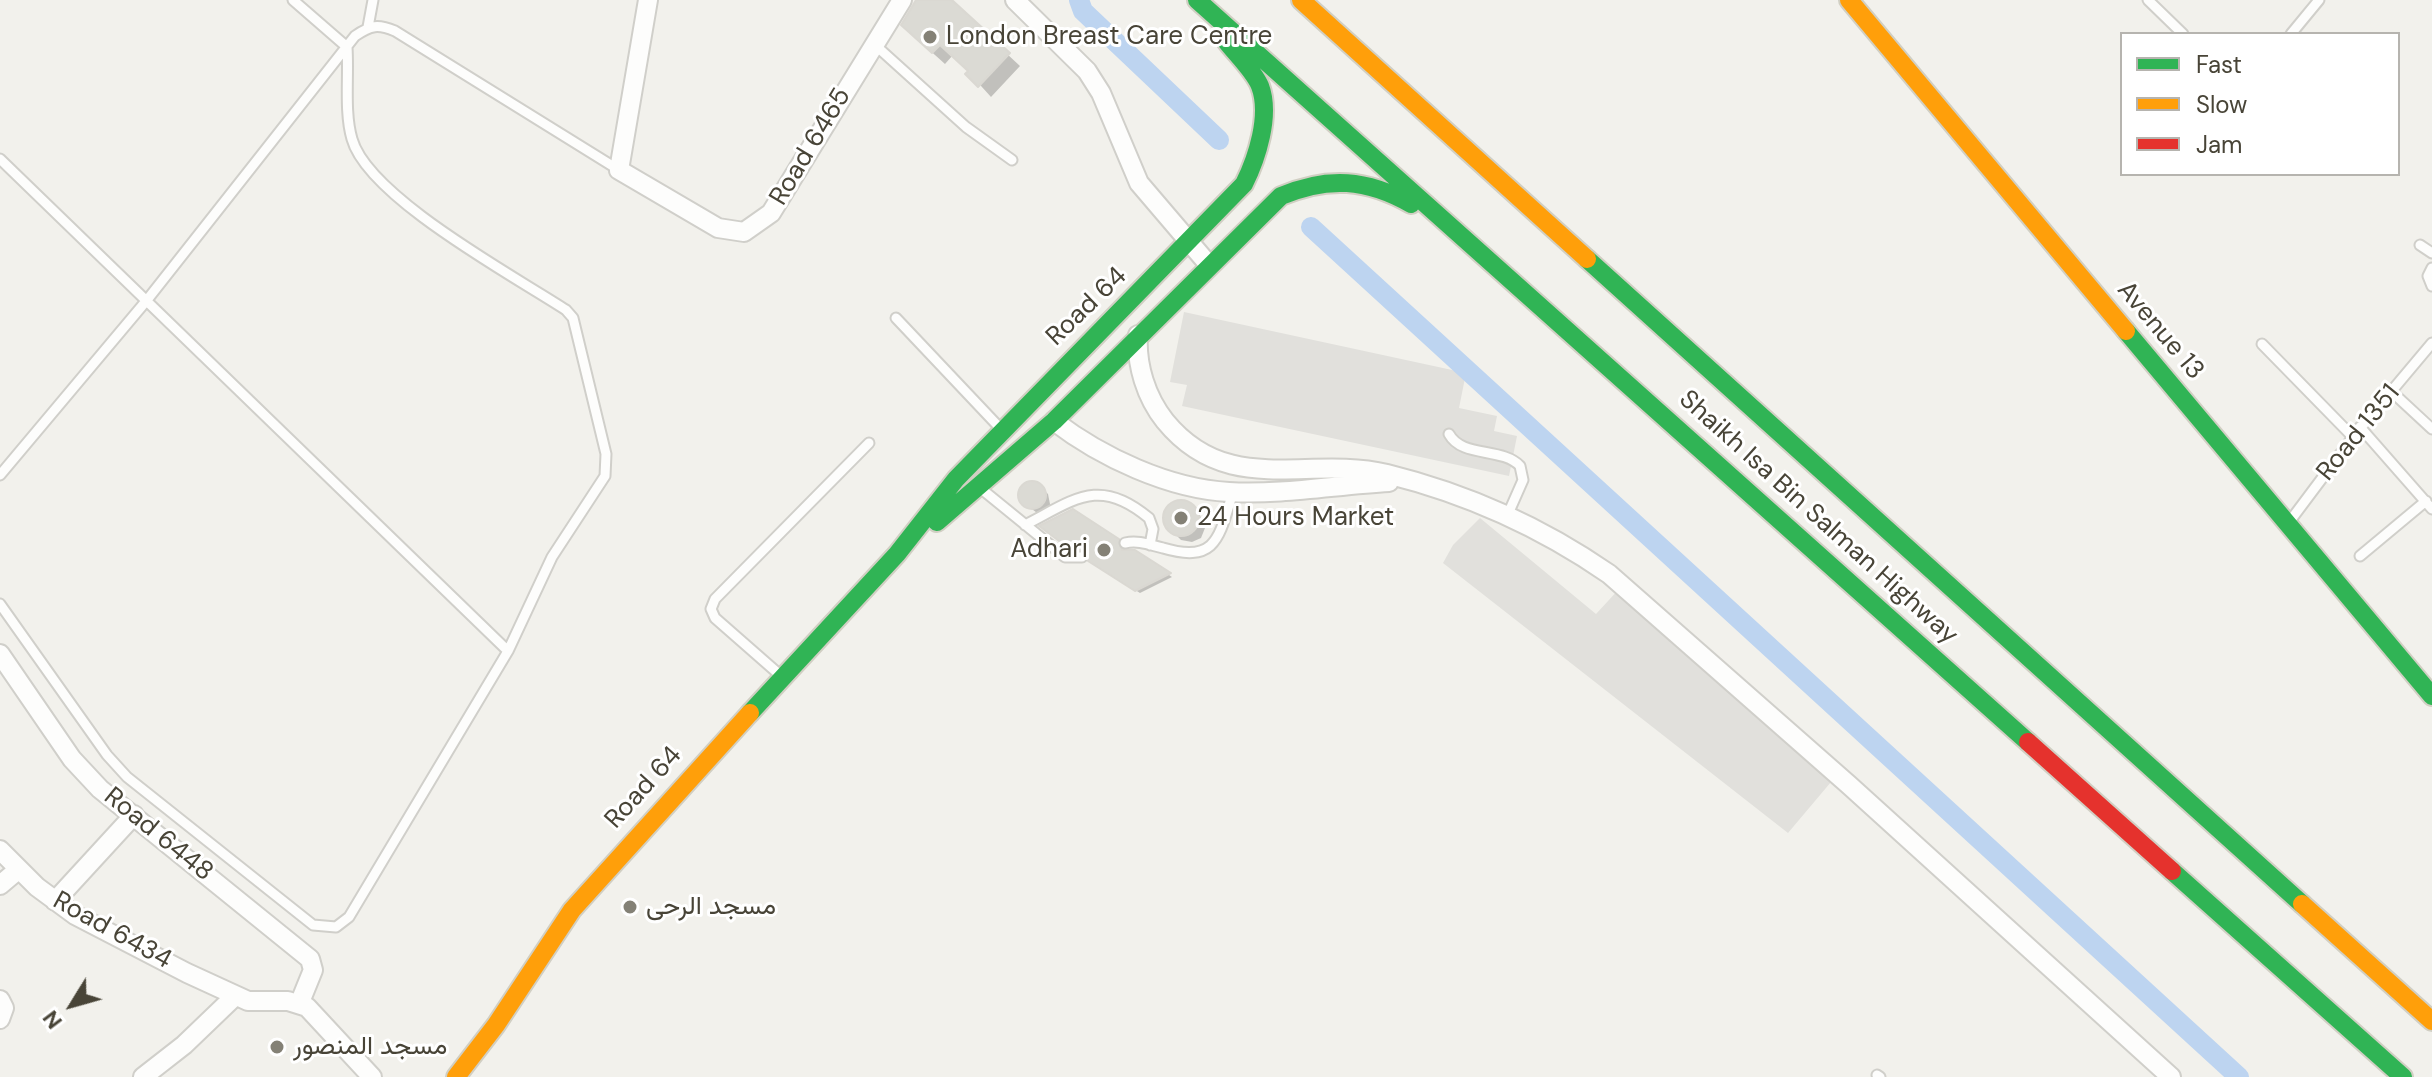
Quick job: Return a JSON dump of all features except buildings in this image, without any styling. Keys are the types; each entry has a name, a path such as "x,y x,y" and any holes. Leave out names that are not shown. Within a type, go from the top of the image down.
{"main road":[{"name":"Road 64","path":"456,1077 496,1025 572,910 897,554 956,479 1189,244 1244,184 1256,160 1263,109 1260,86 1242,59 1188,0"},
{"name":"Shaikh Isa Bin Salman Highway","path":"1197,0 2403,1077"},
{"name":"Avenue 13","path":"1849,0 2432,696"},
{"name":"Shaikh Isa Bin Salman Highway","path":"1306,3 2432,1021"},
{"name":"Road 64","path":"897,554 1054,421 1281,196 1306,184 1333,179 1360,180 1386,188 1464,237"},
{"path":"1030,401 1054,421"}],"street":[{"path":"622,161 648,0"},
{"name":"Road 6465","path":"622,161 718,228 744,232 771,213 902,0"},
{"path":"1015,0 1087,71 1101,93 1134,175 1209,265"},
{"path":"1138,335 1141,369 1159,413 1191,445 1223,464 1240,468 1368,471 1407,481 1508,514 1577,552 1609,574 1849,785 2171,1077"},
{"path":"1054,421 1091,446 1150,472 1214,491 1407,481"},
{"path":"1233,492 1240,468"},
{"name":"Road 6448","path":"0,654 72,759 100,789 310,959 311,980 300,1002"},
{"path":"55,901 134,815"},
{"name":"Road 6434","path":"0,850 55,901 234,997 262,1004 300,1002"},
{"path":"0,885 19,869"},
{"path":"143,1077 184,1045 234,997"},
{"path":"0,1000 4,1008 0,1019"},
{"path":"300,1002 372,1077"}],"lane":[{"path":"0,604 107,755 127,777 313,925 336,927 349,917 508,651 552,557 605,476 606,454 577,328 566,310 405,204 380,182 352,139 347,47 293,0"},
{"path":"368,27 373,0"},
{"path":"2148,0 2181,32"},
{"path":"2293,32 2319,0"},
{"path":"0,475 147,300 347,47 368,27 379,25 395,31 622,161"},
{"path":"873,43 966,127 1012,160"},
{"path":"0,159 508,651"},
{"path":"2420,245 2432,253"},
{"path":"2432,268 2428,276 2432,286"},
{"path":"896,318 1002,431"},
{"name":"Road 1351","path":"2288,524 2360,427 2432,343"},
{"path":"2262,344 2353,437"},
{"path":"2391,391 2432,429"},
{"path":"2360,427 2429,505 2360,556"},
{"path":"1449,434 1456,443 1510,458 1520,466 1523,480 1508,514"},
{"path":"783,677 715,618 711,609 715,599 869,443"},
{"path":"979,487 1065,557 1082,557"},
{"path":"1125,543 1150,545 1185,555 1206,551 1220,535 1233,492"},
{"path":"1025,525 1086,493 1099,493 1149,518 1153,529 1150,545"}],"shaded area":[{"path":"1184,312 1466,373 1459,408 1497,416 1494,431 1517,436 1509,476 1182,406 1187,385 1170,382"},
{"path":"1480,518 1596,614 1620,588 1831,782 1788,833 1443,563 1453,545"}],"waterway":[{"path":"1079,0 1083,11 1219,140"},
{"path":"1311,227 2239,1077"}],"traffic: fast":[{"path":"1197,0 2028,742"},
{"path":"750,713 897,554 956,479 1244,184 1261,136 1263,97 1254,74 1226,41"},
{"path":"937,522 1054,421 1281,196 1315,185 1347,183 1379,189 1411,204"},
{"path":"1587,259 2302,904"},
{"path":"2126,331 2432,696"},
{"path":"2172,871 2403,1077"}],"traffic: slow":[{"path":"1301,0 1587,259"},
{"path":"1849,0 2126,331"},
{"path":"456,1077 496,1025 572,910 750,713"},
{"path":"2302,904 2432,1021"}],"traffic: jam":[{"path":"2028,742 2172,871"}],"place":[{"name":"London Breast Care Centre","path":"930,37"},
{"name":"24 Hours Market","path":"1181,518"},
{"name":"Adhari","path":"1104,550"},
{"name":"مسجد الرحى","path":"630,907"},
{"name":"مسجد المنصور","path":"277,1047"}]}
